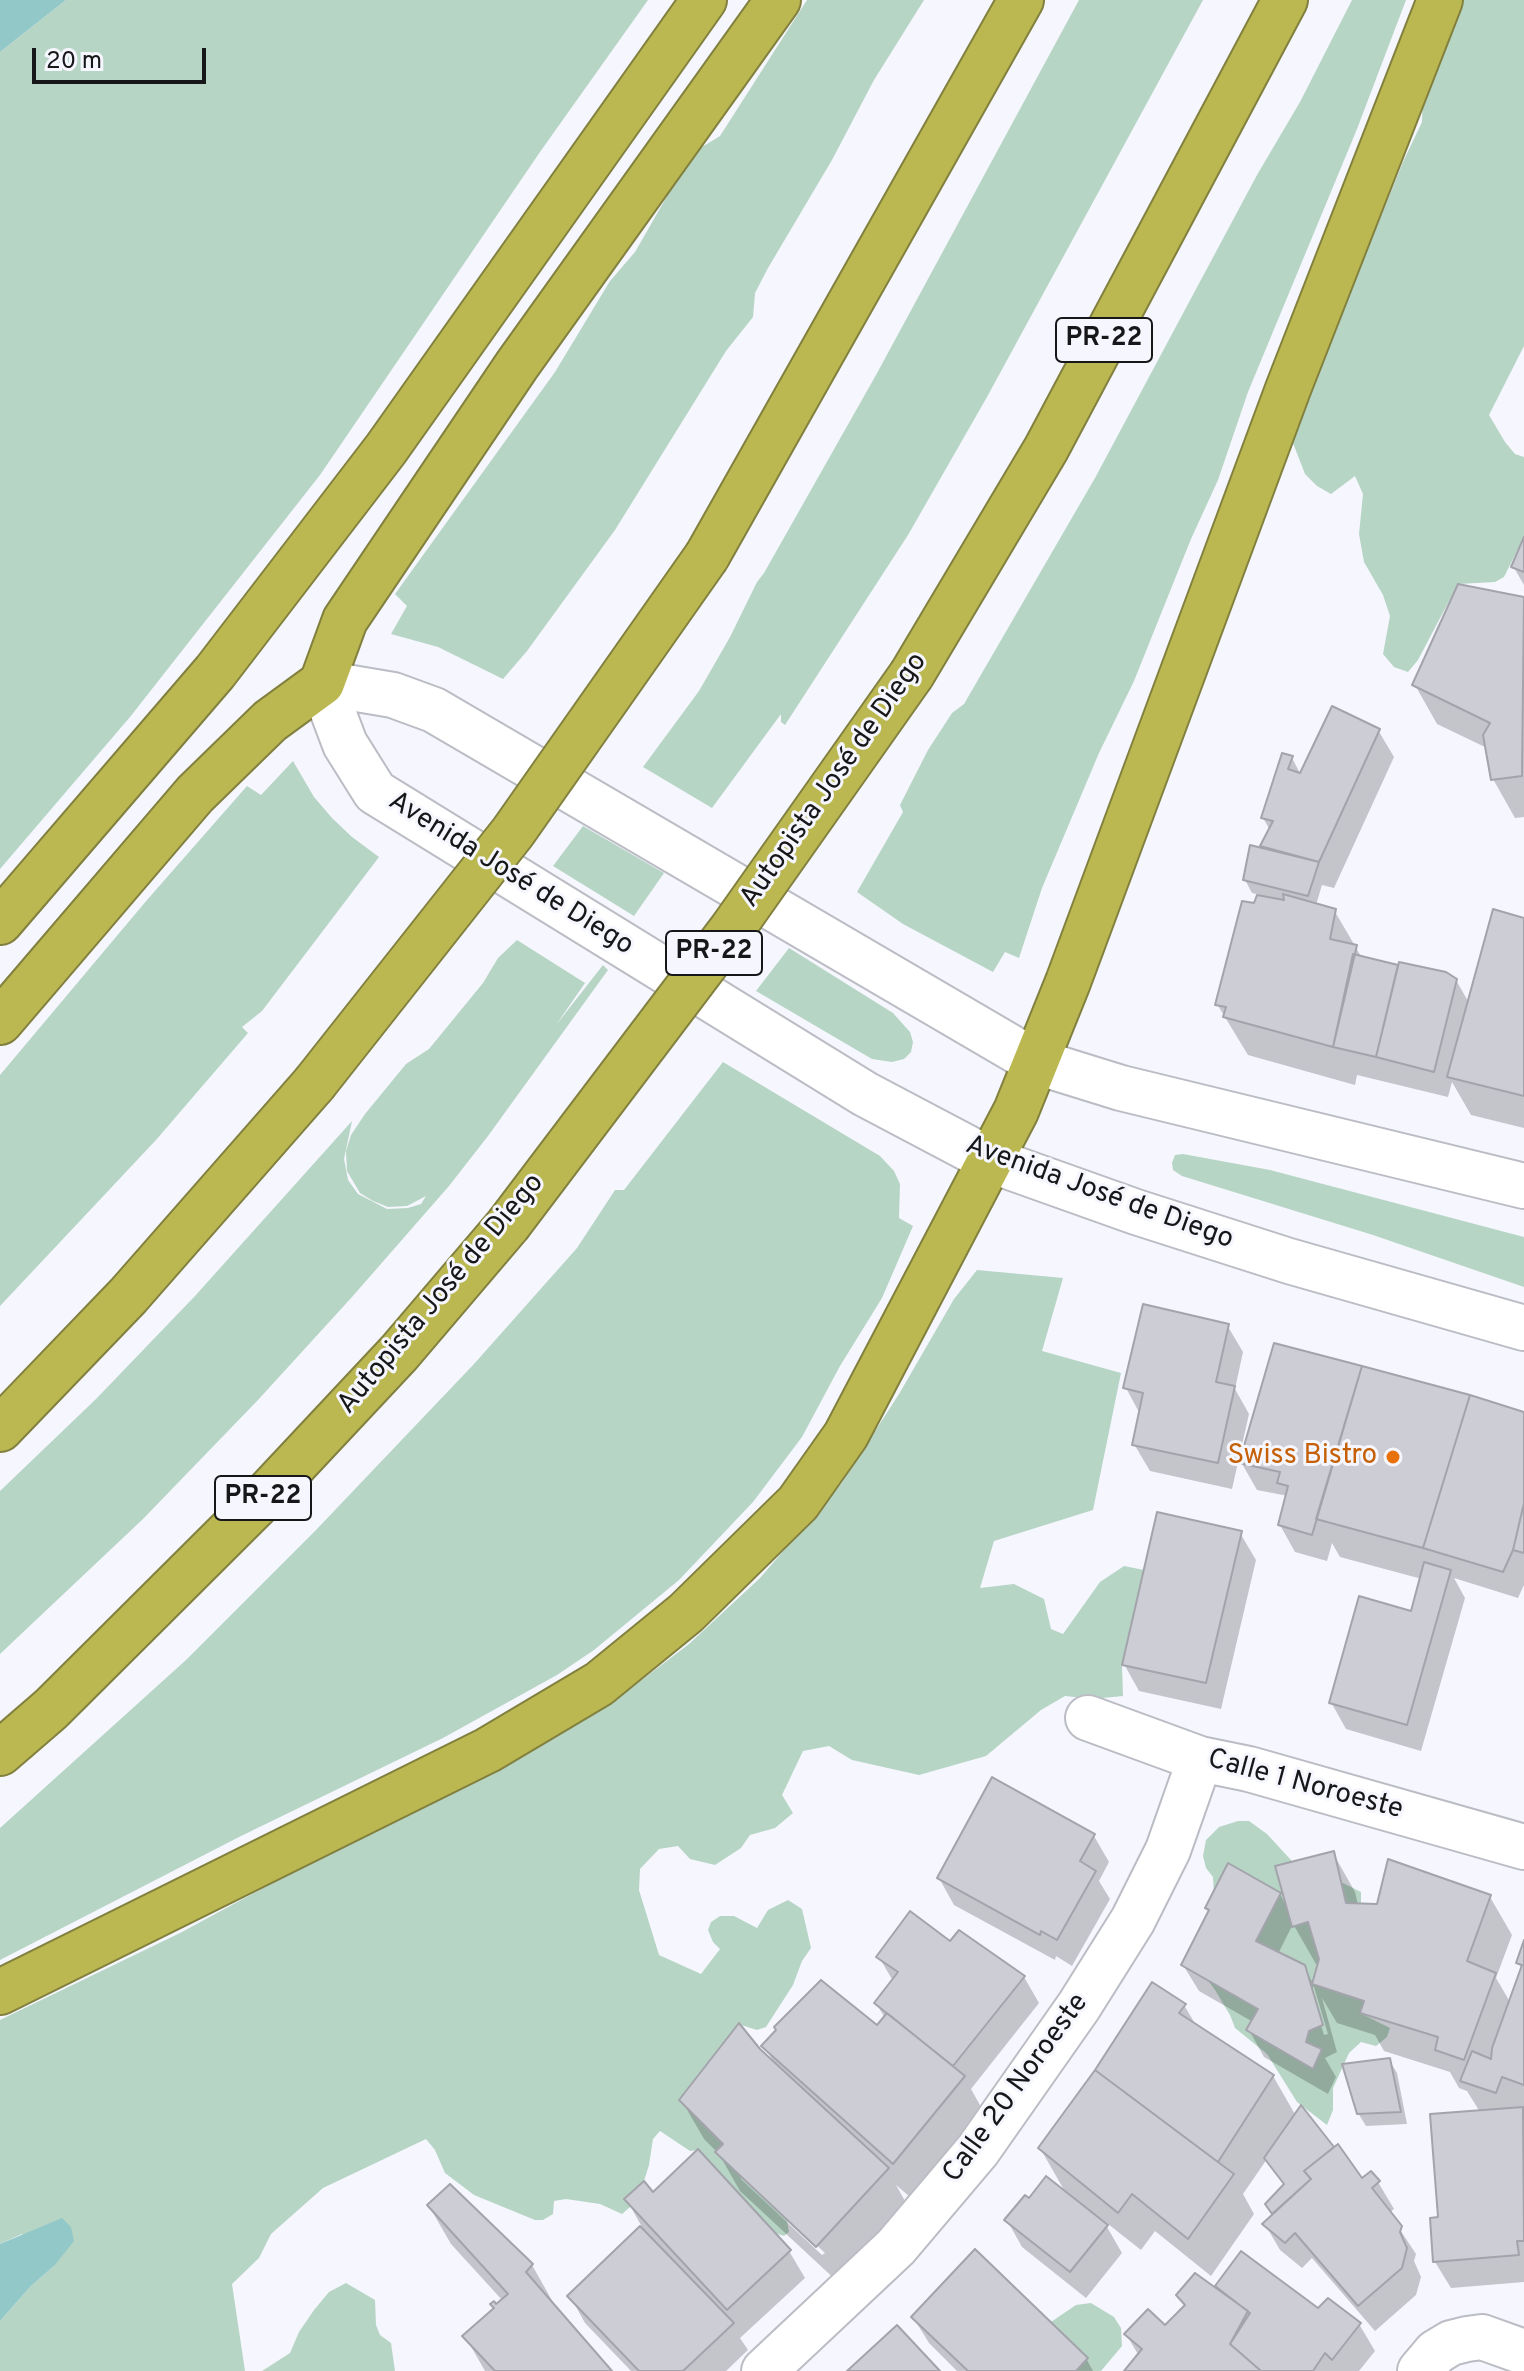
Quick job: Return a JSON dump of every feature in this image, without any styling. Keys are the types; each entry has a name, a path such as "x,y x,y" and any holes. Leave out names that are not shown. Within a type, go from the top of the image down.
{"highway":[{"path":"0,922 225,660 386,449 704,0"},
{"path":"0,1022 195,794 270,721 322,683 345,620 517,365 778,0"},
{"path":"0,1429 128,1296 314,1084 513,832 707,556 1021,0"},
{"name":"Autopista José de Diego","path":"0,1753 51,1709 266,1495 399,1353 508,1225 732,929 912,674 1046,449 1285,0"},
{"path":"0,1992 488,1750 599,1684 686,1613 798,1503 846,1435 1016,1111 1068,982 1288,389 1440,0"}],"main road":[{"path":"322,683 393,695 434,710 1034,1061 1121,1088 1524,1186"},
{"name":"Avenida José de Diego","path":"322,683 345,744 375,792 865,1094 990,1160 1136,1212 1289,1261 1524,1328"},
{"name":"Calle 1 Noroeste","path":"1088,1718 1200,1759 1249,1769 1524,1847"},
{"name":"Calle 20 Noroeste","path":"764,2371 896,2247 978,2150 1079,2006 1133,1920 1168,1850 1200,1759"},
{"path":"1420,2371 1436,2352 1451,2343 1482,2337 1524,2352"}],"green space":[{"path":"66,0 648,0 540,152 320,475 130,717 0,869 0,52"},
{"path":"807,0 924,0 874,80 832,160 768,268 755,293 753,317 726,351 615,530 503,679 438,647 391,634 407,606 395,594 555,372 610,281 635,252 677,172 697,150 720,136"},
{"path":"1079,0 1203,0 987,397 908,535 785,725 781,722 781,714 712,808 643,767 699,691 730,637 757,582 876,375"},
{"path":"1352,0 1406,0 1357,129 1248,392 1218,480 1134,681 1099,753 1042,888 1019,958 1005,952 993,972 903,924 857,892 903,812 900,805 928,750 952,713 964,704 1095,478 1257,175 1300,102"},
{"path":"1461,0 1524,0 1524,346 1489,415 1515,454 1524,457 1524,537 1504,577 1495,582 1458,584 1418,660 1408,672 1394,667 1383,654 1390,616 1383,595 1364,562 1359,534 1363,494 1355,476 1331,494 1317,486 1305,474 1291,438 1422,122 1423,89"},
{"path":"293,761 314,797 332,818 379,857 262,1011 242,1027 248,1033 156,1140 0,1306 0,1075 247,786 261,795"},
{"path":"583,826 664,873 634,916 553,866"},
{"path":"517,940 585,983 556,1025 603,965 608,970 449,1186 352,1297 143,1519 0,1654 0,1491 96,1399 195,1296 352,1121 344,1159 348,1180 358,1194 387,1209 421,1204 426,1196 407,1206 388,1207 360,1193 347,1171 346,1151 351,1135 406,1064 429,1049 483,983 498,958"},
{"path":"789,948 893,1013 910,1032 913,1042 911,1052 904,1059 892,1062 872,1059 756,991"},
{"path":"723,1062 880,1156 894,1171 900,1184 899,1218 913,1226 882,1298 840,1366 802,1437 753,1502 679,1580 594,1650 557,1675 443,1738 241,1836 0,1960 0,1828 186,1660 316,1530 474,1364 577,1248 615,1190 624,1190"},
{"path":"1175,1155 1270,1170 1524,1237 1524,1287 1373,1235 1182,1176 1173,1170 1172,1163"},
{"path":"977,1270 1063,1278 1042,1351 1121,1373 1093,1510 994,1541 980,1588 1014,1584 1044,1599 1051,1629 1063,1634 1100,1582 1124,1566 1144,1570 1122,1665 1123,1696 1092,1699 1065,1696 1041,1710 986,1756 919,1775 852,1760 829,1746 803,1751 782,1795 793,1813 775,1828 750,1835 741,1848 715,1865 690,1859 678,1846 659,1849 640,1869 639,1890 659,1955 701,1974 720,1949 708,1930 711,1922 720,1916 734,1916 757,1928 768,1910 788,1900 802,1909 811,1948 802,1961 793,1985 766,2027 757,2030 738,2024 679,2100 723,2144 716,2152 787,2220 789,2232 784,2236 775,2233 698,2150 690,2151 660,2131 653,2139 638,2200 622,2214 600,2204 566,2199 554,2201 553,2214 543,2220 535,2220 474,2195 445,2173 435,2150 426,2139 323,2188 271,2234 259,2258 232,2284 245,2371 0,2371 0,2321 31,2286 54,2266 22,2234 0,2244 0,2020 180,1933 626,1692 689,1644 760,1578 841,1484 899,1394 954,1299"},
{"path":"1249,1821 1267,1834 1302,1872 1325,1874 1361,1892 1361,1926 1338,1992 1364,2001 1360,2013 1390,2028 1387,2037 1376,2046 1361,2042 1349,2053 1333,2088 1333,2110 1327,2125 1297,2102 1267,2054 1235,2028 1215,1990 1192,1959 1215,1913 1213,1877 1206,1868 1203,1856 1206,1840 1219,1827"},
{"path":"346,2283 375,2300 376,2325 380,2335 391,2343 395,2371 262,2371 290,2353 314,2310 329,2292"},
{"path":"1091,2303 1114,2317 1121,2328 1122,2346 1101,2371 1063,2371 1042,2328 1076,2305"}],"water":[{"path":"0,0 66,0 0,52"},
{"path":"62,2218 71,2227 74,2241 0,2321 0,2244"}],"building":[{"path":"1524,537 1524,572 1511,567"},
{"path":"1458,584 1524,597 1522,776 1491,780 1483,735 1490,723 1412,685"},
{"path":"1332,706 1380,729 1319,862 1260,846 1273,821 1261,818 1282,753 1293,756 1288,769 1300,773"},
{"path":"1250,845 1319,862 1308,896 1243,880"},
{"path":"1283,894 1336,909 1330,939 1357,945 1333,1047 1223,1017 1226,1007 1215,1005 1242,901 1254,903 1257,895 1284,900"},
{"path":"1493,909 1524,918 1524,1096 1447,1077"},
{"path":"1353,954 1398,965 1376,1057 1333,1047"},
{"path":"1399,962 1446,972 1457,979 1434,1072 1376,1057"},
{"path":"1143,1304 1229,1324 1216,1382 1235,1386 1218,1463 1132,1445 1143,1393 1123,1388"},
{"path":"1274,1343 1362,1366 1312,1535 1278,1525 1288,1486 1277,1483 1280,1472 1239,1463"},
{"name":"Swiss Bistro","path":"1362,1366 1470,1395 1423,1548 1316,1519"},
{"path":"1470,1395 1524,1412 1524,1503 1513,1550 1503,1572 1423,1548"},
{"path":"1524,1503 1524,1553 1513,1550"},
{"path":"1157,1512 1242,1531 1206,1683 1122,1665"},
{"path":"1424,1562 1451,1570 1407,1725 1329,1703 1359,1596 1411,1611"},
{"path":"992,1777 1095,1834 1080,1861 1096,1871 1057,1940 1041,1931 1040,1935 937,1878"},
{"path":"1334,1851 1346,1903 1377,1904 1388,1859 1491,1895 1467,1961 1496,1973 1464,2060 1435,2050 1438,2037 1360,2013 1364,2001 1312,1984 1319,1959 1308,1922 1292,1927 1275,1866"},
{"path":"1228,1863 1281,1893 1256,1941 1305,1965 1323,2025 1309,2031 1306,2042 1322,2049 1313,2069 1246,2030 1258,2009 1181,1965 1209,1910 1205,1908"},
{"path":"910,1911 950,1941 959,1930 1025,1976 953,2066 874,2003 898,1972 876,1957"},
{"path":"1524,1940 1524,2085 1502,2077 1496,2093 1460,2081 1472,2051 1491,2059 1492,2048 1522,1965 1516,1963"},
{"path":"821,1980 877,2025 887,2013 965,2076 893,2164 761,2046 776,2030 774,2027"},
{"path":"1152,1982 1186,2004 1179,2013 1274,2075 1218,2162 1095,2070"},
{"path":"739,2023 760,2049 889,2168 816,2247 715,2152 723,2144 679,2100"},
{"path":"1390,2058 1401,2112 1357,2114 1342,2064"},
{"path":"1095,2070 1234,2174 1188,2239 1132,2194 1118,2213 1038,2148"},
{"path":"1301,2105 1334,2147 1304,2171 1311,2179 1272,2214 1265,2204 1284,2184 1264,2158"},
{"path":"1523,2107 1524,2241 1517,2241 1519,2255 1433,2262 1430,2218 1438,2217 1430,2114"},
{"path":"1338,2144 1362,2178 1371,2171 1380,2181 1372,2188 1402,2226 1400,2232 1407,2248 1402,2268 1358,2306 1295,2233 1285,2243 1262,2224 1311,2179 1304,2171"},
{"path":"698,2149 791,2250 727,2310 624,2199 644,2181 653,2192"},
{"path":"1046,2176 1108,2225 1070,2272 1004,2220 1025,2195 1029,2198"},
{"path":"450,2184 533,2264 526,2272 612,2371 495,2371 462,2336 494,2308 490,2304 494,2301 496,2304 508,2294 427,2205"},
{"path":"640,2226 734,2323 683,2371 639,2371 567,2296"},
{"path":"975,2249 1088,2358 1076,2371 968,2371 911,2317"},
{"path":"1241,2251 1318,2308 1328,2298 1361,2323 1332,2360 1325,2353 1313,2371 1261,2371 1230,2344 1250,2313 1215,2286"},
{"path":"1195,2273 1248,2311 1230,2344 1261,2371 1124,2371 1142,2349 1124,2334 1148,2309 1165,2325 1185,2305 1176,2295"},
{"path":"897,2325 940,2371 847,2371"}],"place":[{"name":"Swiss Bistro","path":"1393,1457"}]}
